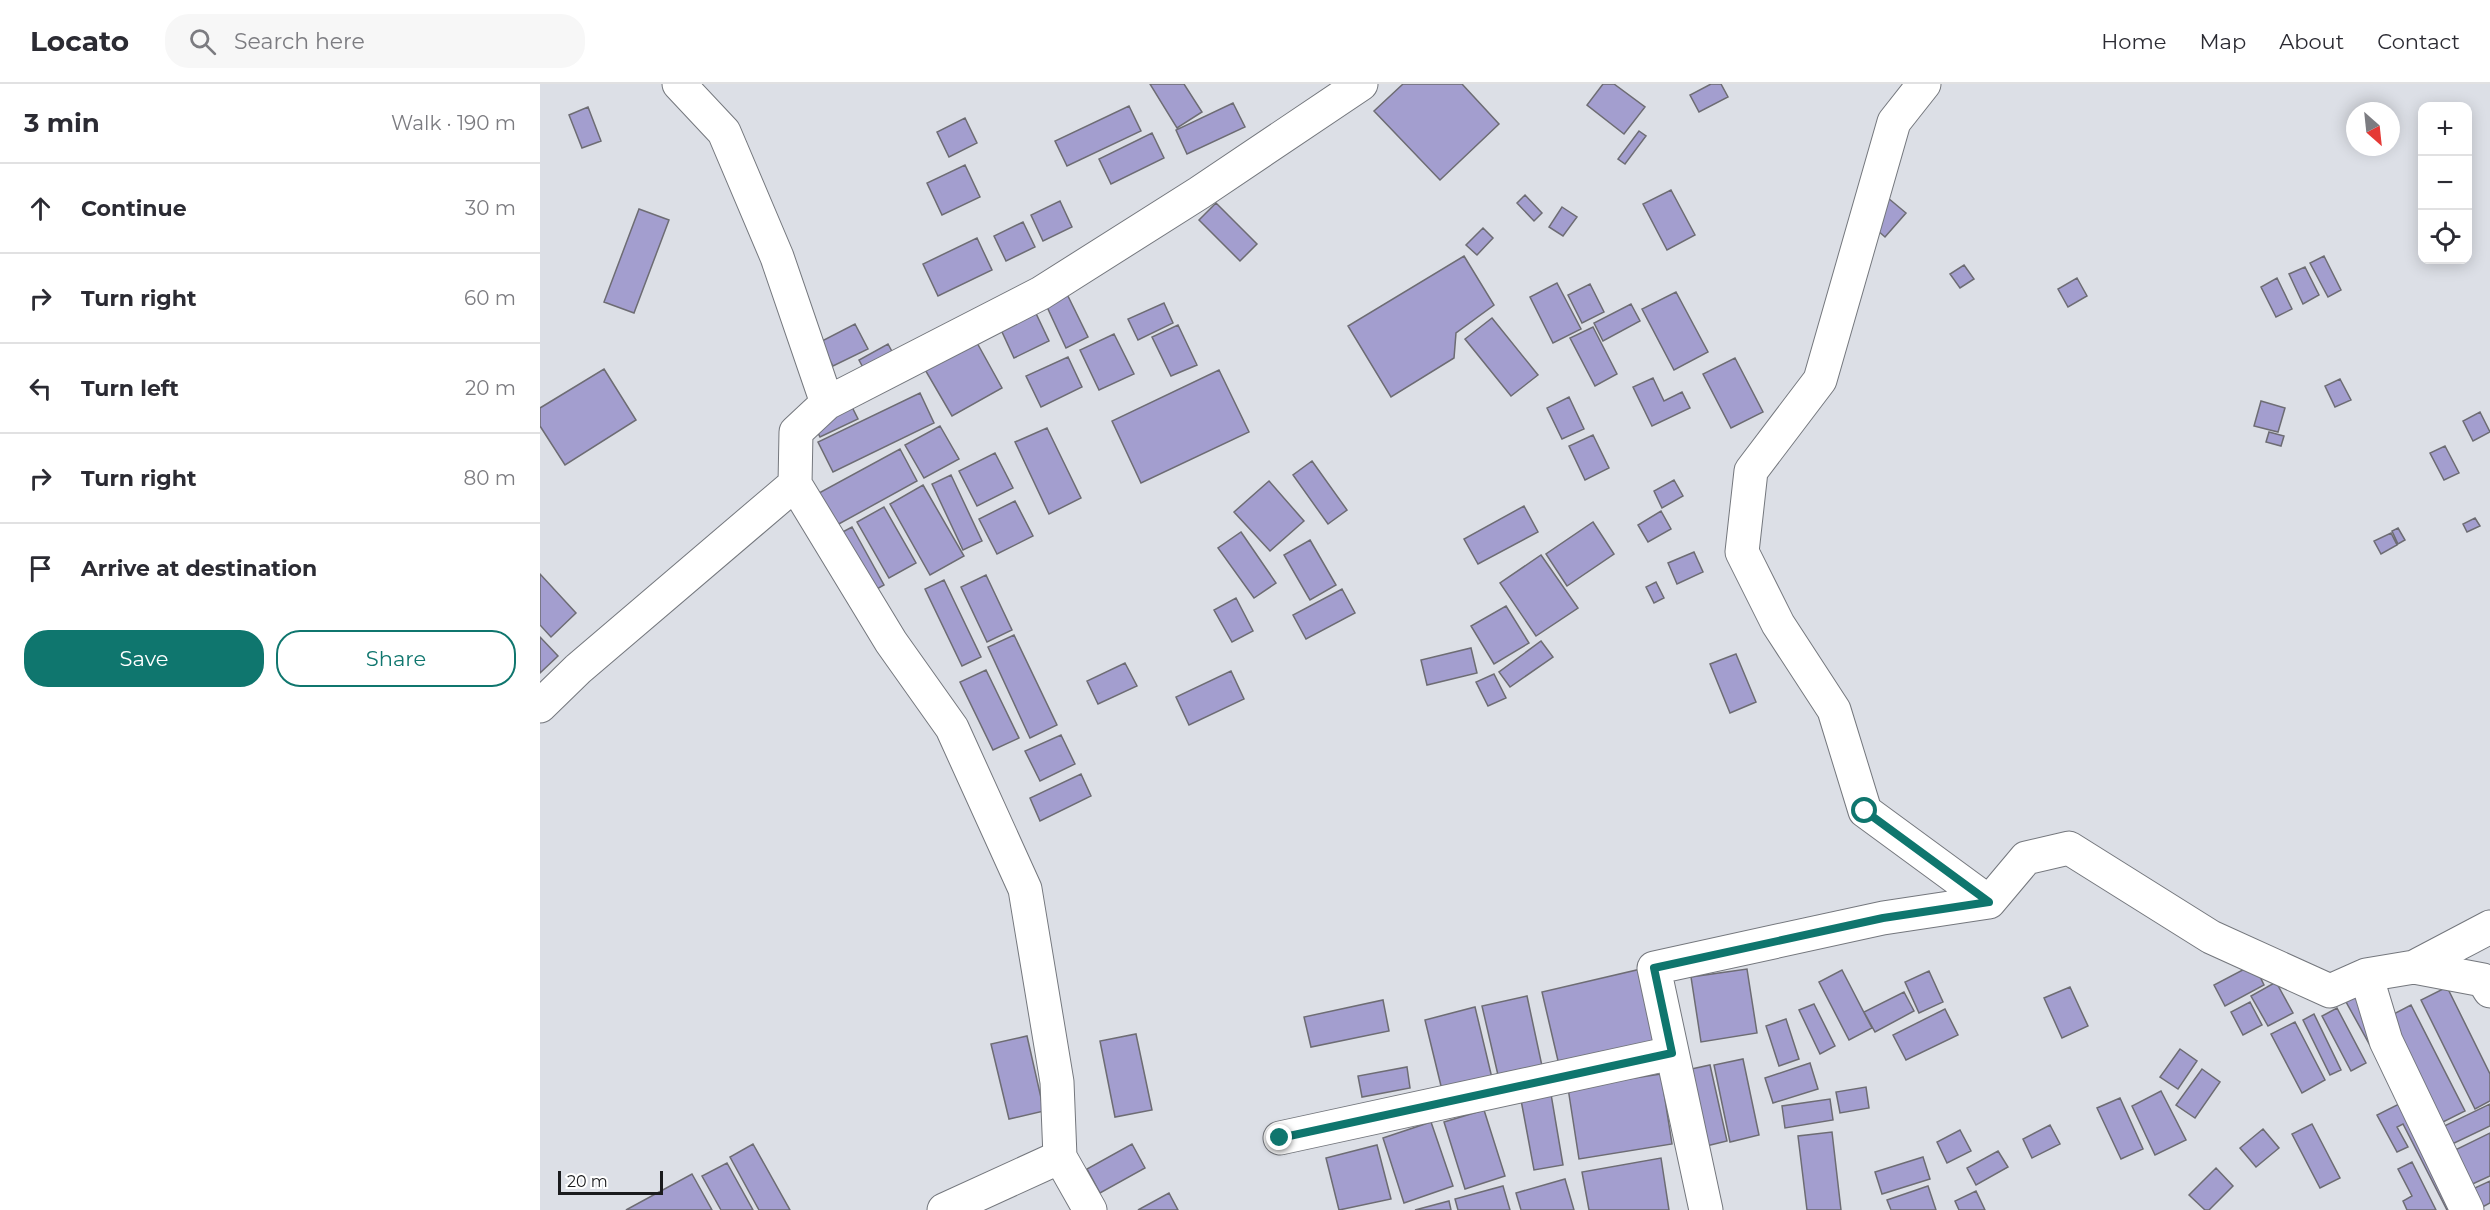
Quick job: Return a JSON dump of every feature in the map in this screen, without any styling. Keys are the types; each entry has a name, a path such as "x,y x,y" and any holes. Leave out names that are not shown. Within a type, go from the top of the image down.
{"street":[{"path":"679,84 724,132 777,257 827,403"},
{"path":"1090,1210 1060,1157 1057,1082 1025,889 952,729 891,642 795,484 796,432 827,403 1041,293 1199,193 1361,84"},
{"path":"1924,84 1894,122 1820,380 1751,471 1742,552 1778,624 1834,710 1865,811 1989,902"},
{"path":"540,706 578,669 795,484"},
{"path":"1706,1210 1654,968 1883,918 1989,902 2026,858 2069,848 2211,938 2330,991 2366,975 2414,967 2490,927"},
{"path":"2414,967 2483,980 2490,991"},
{"path":"2366,975 2386,1041 2451,1172 2467,1210"},
{"path":"1280,1138 1672,1053"},
{"path":"944,1210 1060,1157"}],"building":[{"path":"1150,84 1184,84 1202,112 1177,128"},
{"path":"1403,84 1462,84 1499,124 1440,180 1374,111"},
{"path":"1603,84 1614,84 1645,107 1624,134 1587,105"},
{"path":"1711,84 1721,84 1728,97 1699,112 1690,95"},
{"path":"1233,103 1245,127 1187,154 1176,130"},
{"path":"1129,106 1141,131 1067,166 1055,141"},
{"path":"588,107 601,141 582,148 569,115"},
{"path":"965,118 977,143 949,157 937,132"},
{"path":"1639,131 1646,136 1625,164 1618,159"},
{"path":"1152,133 1164,158 1111,184 1099,159"},
{"path":"965,165 980,197 942,215 927,183"},
{"path":"1671,190 1695,235 1667,250 1643,204"},
{"path":"1525,195 1542,213 1534,221 1517,203"},
{"path":"1888,198 1906,213 1885,237 1868,222"},
{"path":"1060,201 1072,227 1043,241 1031,215"},
{"path":"1216,203 1257,244 1240,261 1199,220"},
{"path":"1562,207 1577,217 1563,236 1549,227"},
{"path":"639,209 669,220 634,313 604,302"},
{"path":"1023,222 1035,247 1006,261 994,236"},
{"path":"1483,228 1493,238 1477,255 1466,245"},
{"path":"977,238 992,270 938,296 923,264"},
{"path":"1464,256 1494,305 1456,333 1454,358 1391,397 1348,326"},
{"path":"2324,256 2341,290 2328,297 2310,263"},
{"path":"1964,265 1974,279 1960,288 1950,274"},
{"path":"2305,267 2319,295 2303,304 2289,274"},
{"path":"2077,278 2087,296 2068,307 2058,289"},
{"path":"2277,278 2292,309 2276,317 2261,287"},
{"path":"1557,283 1581,329 1553,343 1530,297"},
{"path":"1590,284 1604,312 1582,323 1568,295"},
{"path":"1063,286 1088,337 1066,348 1042,296"},
{"path":"1676,292 1708,352 1674,370 1642,309"},
{"path":"1164,303 1173,323 1138,340 1128,319"},
{"path":"1631,304 1640,321 1603,341 1594,323"},
{"path":"1032,305 1049,341 1014,358 997,321"},
{"path":"1492,318 1538,375 1511,396 1465,339"},
{"path":"855,324 868,349 833,366 820,342"},
{"path":"1178,325 1197,365 1171,376 1152,337"},
{"path":"1593,327 1617,374 1595,386 1570,338"},
{"path":"971,332 1002,388 952,416 920,361"},
{"path":"1114,334 1134,374 1099,390 1080,350"},
{"path":"888,344 896,359 867,375 859,360"},
{"path":"1068,357 1082,387 1041,407 1026,376"},
{"path":"1735,358 1763,412 1731,428 1703,374"},
{"path":"604,369 636,420 565,465 540,426 540,408"},
{"path":"1219,370 1249,432 1141,483 1112,421"},
{"path":"1653,378 1664,401 1682,392 1690,408 1652,426 1633,387"},
{"path":"2340,379 2351,400 2335,407 2325,386"},
{"path":"920,393 934,423 833,472 818,442"},
{"path":"1569,397 1584,429 1562,439 1547,408"},
{"path":"849,401 858,419 820,437 811,419"},
{"path":"2261,401 2285,408 2278,432 2254,426"},
{"path":"2480,412 2490,432 2473,441 2463,421"},
{"path":"940,426 959,459 924,478 905,445"},
{"path":"1047,428 1081,498 1049,514 1015,442"},
{"path":"2269,432 2284,436 2281,446 2266,442"},
{"path":"1593,435 1609,468 1585,480 1569,446"},
{"path":"2445,446 2459,473 2444,480 2430,453"},
{"path":"900,449 917,481 837,525 819,493"},
{"path":"995,453 1013,488 977,506 959,471"},
{"path":"1312,461 1347,510 1328,524 1293,475"},
{"path":"951,475 982,541 963,550 932,484"},
{"path":"1674,480 1683,496 1662,508 1654,491"},
{"path":"1269,481 1304,521 1270,551 1234,512"},
{"path":"923,485 964,556 930,575 890,504"},
{"path":"1015,501 1033,536 997,554 979,519"},
{"path":"1524,506 1538,532 1478,564 1464,539"},
{"path":"884,507 916,563 889,578 857,522"},
{"path":"1661,511 1671,529 1648,542 1638,525"},
{"path":"2475,518 2480,526 2467,532 2463,524"},
{"path":"1593,522 1614,554 1567,586 1546,554"},
{"path":"852,527 884,585 868,594 835,536"},
{"path":"2398,528 2405,540 2398,544 2392,531"},
{"path":"1241,532 1276,583 1254,598 1218,548"},
{"path":"2391,533 2397,545 2381,554 2374,541"},
{"path":"1310,540 1336,585 1310,600 1284,555"},
{"path":"1694,552 1703,572 1677,584 1668,563"},
{"path":"1541,555 1578,608 1536,636 1500,583"},
{"path":"540,574 576,613 551,637 540,625"},
{"path":"986,575 1012,630 987,642 961,587"},
{"path":"944,580 981,657 962,666 925,589"},
{"path":"1656,582 1664,598 1654,603 1646,587"},
{"path":"1342,589 1355,613 1306,639 1293,615"},
{"path":"1236,598 1253,631 1232,642 1214,610"},
{"path":"1506,606 1529,643 1494,664 1471,626"},
{"path":"1014,635 1057,725 1030,738 988,647"},
{"path":"540,637 558,656 540,673"},
{"path":"1541,641 1553,657 1510,687 1499,672"},
{"path":"1471,648 1477,673 1427,685 1421,660"},
{"path":"1736,654 1756,702 1730,713 1710,664"},
{"path":"1125,663 1137,686 1098,704 1087,681"},
{"path":"986,670 1019,738 993,750 960,682"},
{"path":"1231,671 1244,699 1189,725 1176,697"},
{"path":"1494,674 1506,698 1488,706 1476,682"},
{"path":"1061,735 1075,764 1040,781 1025,751"},
{"path":"1081,774 1091,796 1040,821 1030,798"},
{"path":"2254,964 2264,985 2225,1006 2214,985"},
{"path":"1641,969 1658,1042 1559,1065 1542,992"},
{"path":"1747,969 1757,1033 1701,1042 1691,977"},
{"path":"1842,970 1872,1028 1849,1040 1819,982"},
{"path":"1929,971 1943,1002 1919,1013 1905,982"},
{"path":"2276,982 2293,1013 2268,1026 2251,996"},
{"path":"2070,987 2088,1026 2062,1038 2044,998"},
{"path":"2447,987 2490,1074 2490,1101 2475,1109 2421,1000"},
{"path":"1904,992 1914,1011 1875,1032 1864,1012"},
{"path":"2358,993 2378,1060 2345,1000"},
{"path":"1527,996 1542,1066 1498,1075 1482,1006"},
{"path":"1383,1000 1389,1031 1311,1047 1304,1017"},
{"path":"2250,1002 2262,1025 2243,1035 2231,1012"},
{"path":"1814,1004 1835,1046 1820,1054 1799,1010"},
{"path":"2411,1005 2465,1111 2439,1124 2386,1018"},
{"path":"1475,1007 1492,1078 1442,1090 1425,1020"},
{"path":"2337,1008 2366,1063 2351,1071 2322,1016"},
{"path":"1945,1009 1958,1035 1906,1060 1893,1035"},
{"path":"2314,1014 2341,1070 2330,1075 2303,1020"},
{"path":"1786,1019 1799,1059 1779,1066 1766,1026"},
{"path":"2295,1022 2325,1080 2302,1093 2271,1034"},
{"path":"1136,1034 1152,1110 1115,1117 1100,1041"},
{"path":"1027,1036 1044,1111 1009,1119 991,1044"},
{"path":"2180,1049 2197,1061 2178,1089 2160,1077"},
{"path":"1743,1059 1759,1135 1730,1142 1714,1065"},
{"path":"1810,1063 1818,1089 1773,1103 1765,1078"},
{"path":"1710,1065 1727,1141 1698,1148 1682,1071"},
{"path":"1407,1067 1410,1088 1362,1097 1358,1076"},
{"path":"2202,1069 2220,1082 2195,1118 2176,1105"},
{"path":"1661,1074 1672,1144 1579,1159 1568,1088"},
{"path":"1866,1087 1869,1108 1840,1113 1836,1092"},
{"path":"2161,1091 2186,1140 2155,1155 2132,1106"},
{"path":"1551,1094 1563,1165 1534,1170 1521,1100"},
{"path":"2120,1098 2143,1149 2121,1159 2097,1108"},
{"path":"2411,1098 2457,1210 2447,1210 2403,1124 2397,1127 2408,1147 2397,1152 2377,1115"},
{"path":"1830,1099 1833,1120 1785,1128 1782,1106"},
{"path":"2490,1104 2490,1126 2446,1147 2438,1129"},
{"path":"1484,1110 1505,1176 1465,1189 1444,1122"},
{"path":"1431,1122 1453,1186 1404,1203 1383,1138"},
{"path":"2312,1124 2340,1178 2320,1188 2292,1134"},
{"path":"2050,1125 2060,1144 2032,1158 2023,1139"},
{"path":"2263,1129 2279,1148 2256,1167 2240,1148"},
{"path":"1960,1130 1971,1151 1947,1163 1937,1142"},
{"path":"1832,1132 1841,1210 1807,1210 1798,1136"},
{"path":"2490,1133 2490,1176 2466,1187 2449,1153"},
{"path":"753,1144 790,1210 759,1210 730,1157"},
{"path":"1132,1144 1145,1168 1100,1193 1087,1169"},
{"path":"1377,1145 1391,1199 1339,1210 1326,1158"},
{"path":"1998,1151 2008,1167 1976,1185 1967,1168"},
{"path":"1923,1157 1930,1179 1882,1194 1875,1172"},
{"path":"1661,1158 1669,1210 1589,1210 1582,1172"},
{"path":"2412,1162 2436,1210 2407,1210 2403,1201 2412,1196 2398,1169"},
{"path":"727,1163 753,1210 721,1210 702,1176"},
{"path":"2216,1168 2233,1186 2209,1210 2205,1210 2189,1195"},
{"path":"692,1174 712,1210 626,1210"},
{"path":"1565,1179 1574,1210 1521,1210 1516,1193"},
{"path":"2490,1181 2490,1203 2477,1210 2464,1193"},
{"path":"1503,1186 1510,1210 1458,1210 1455,1199"},
{"path":"1928,1186 1936,1210 1891,1210 1887,1200"},
{"path":"1976,1191 1985,1210 1959,1210 1955,1201"},
{"path":"1169,1193 1178,1210 1138,1210"},
{"path":"1449,1201 1451,1210 1415,1210"}],"route":[{"path":"1280,1138 1672,1053 1654,968 1883,918 1989,902 1865,811"}]}
